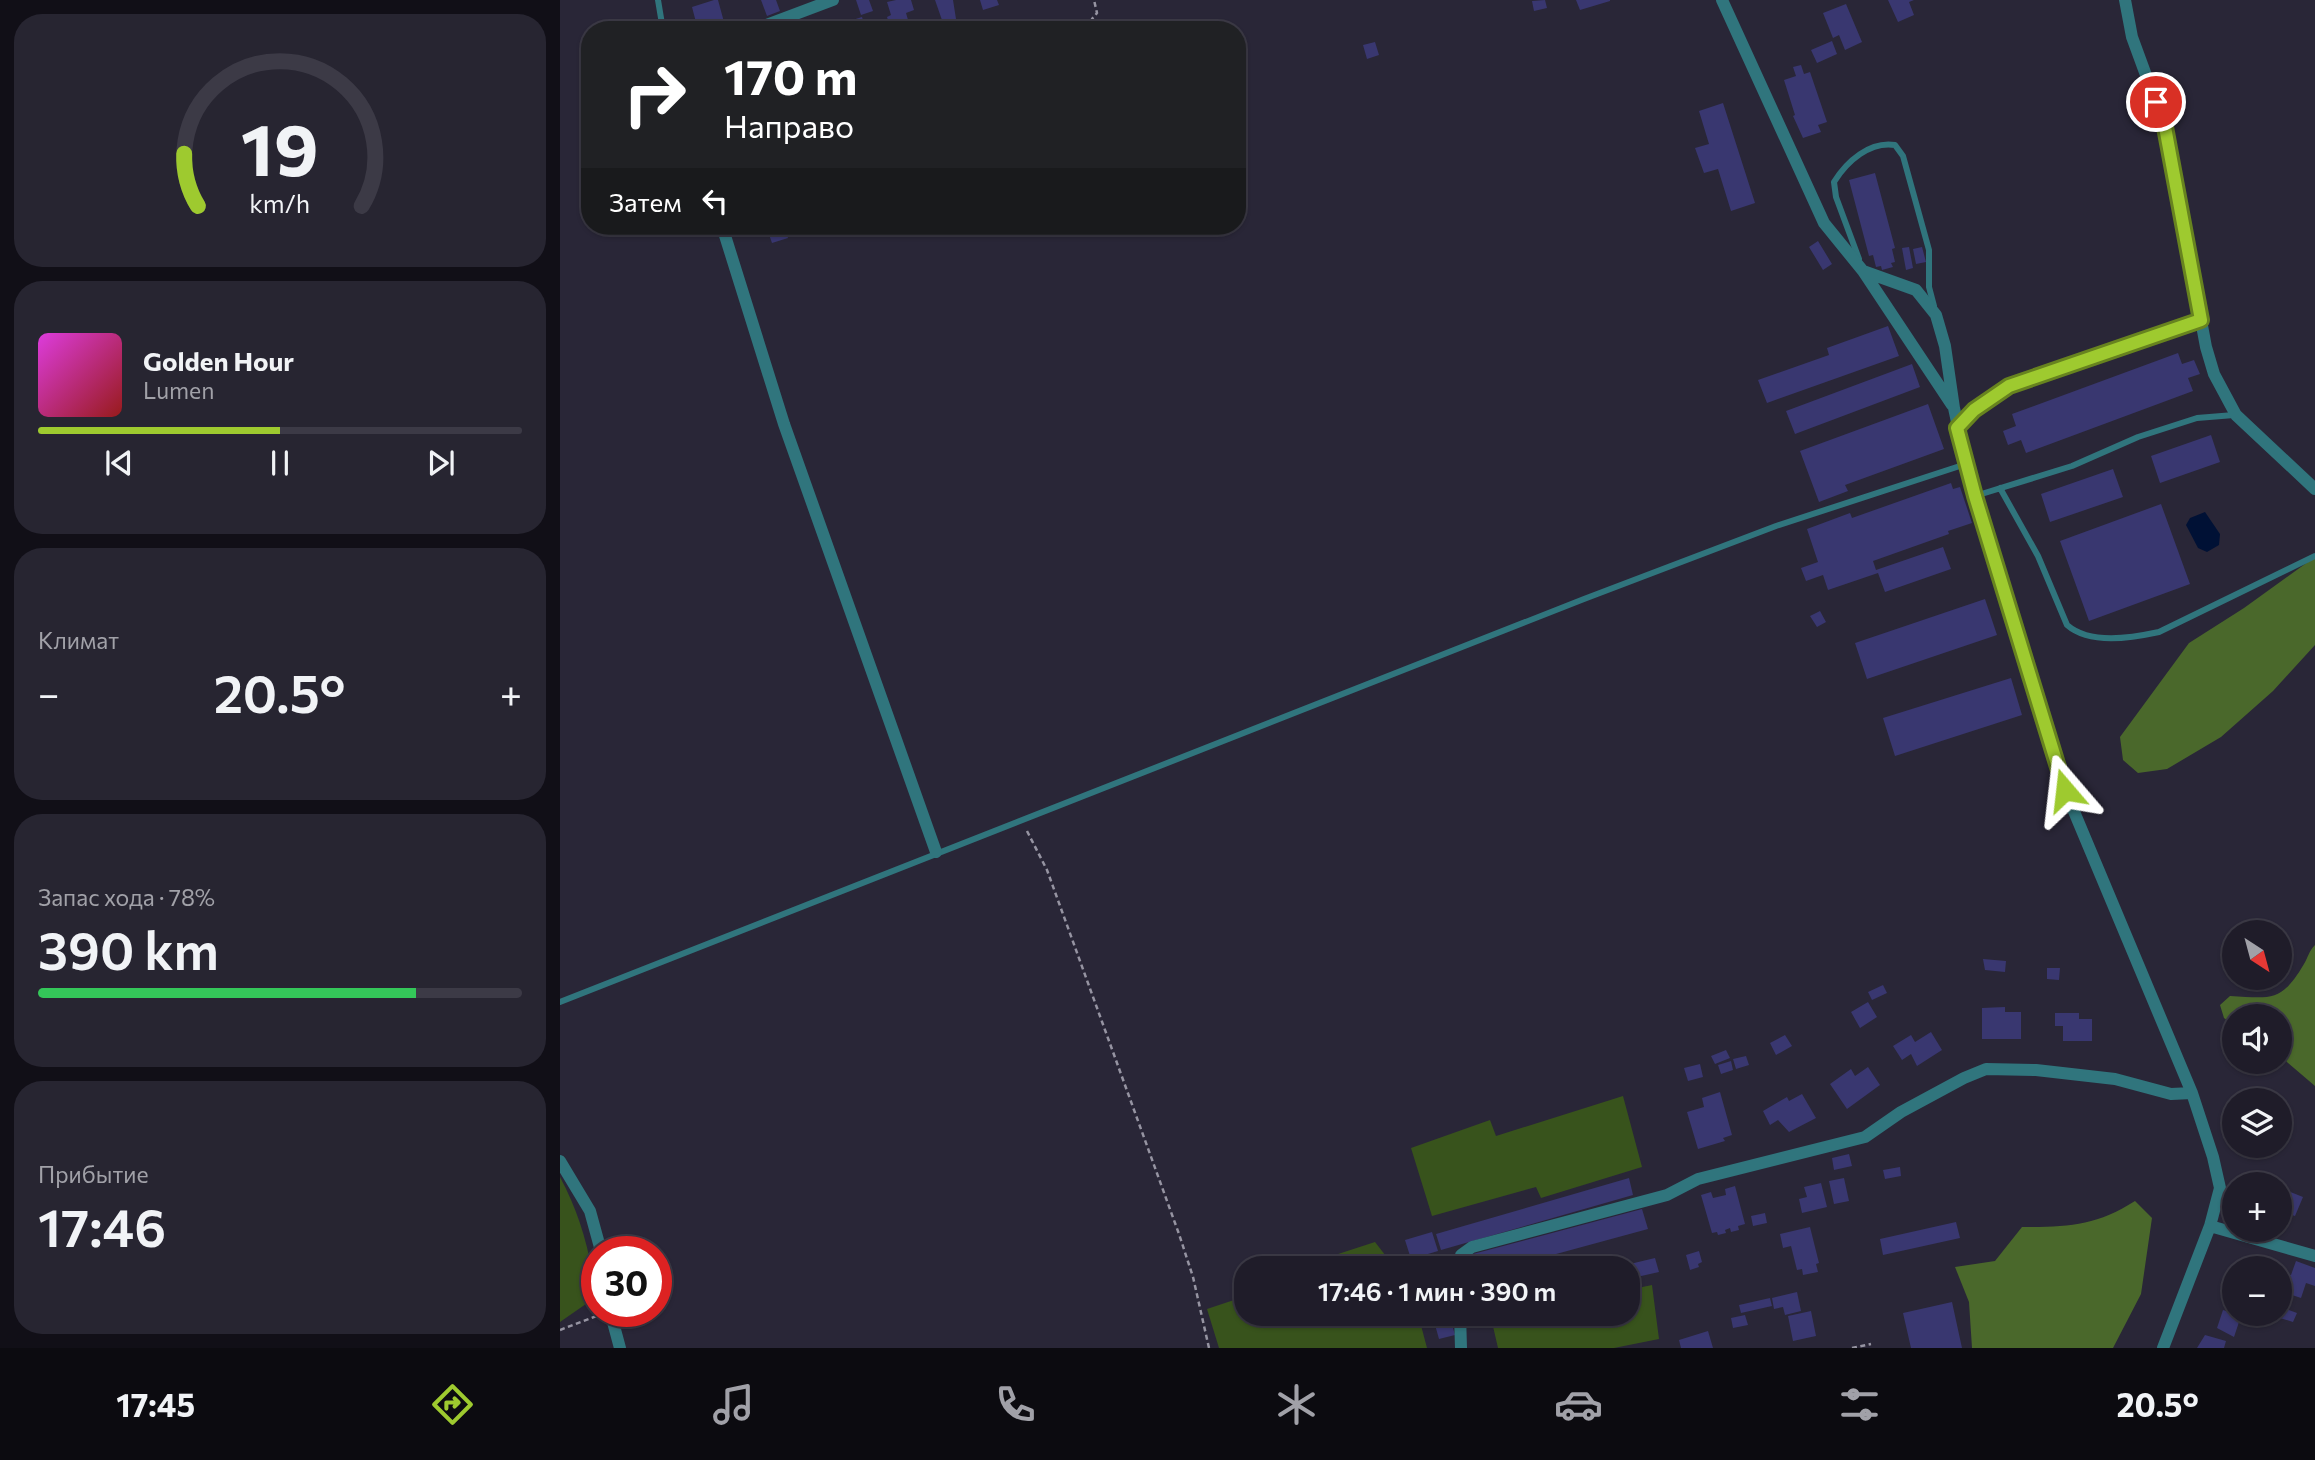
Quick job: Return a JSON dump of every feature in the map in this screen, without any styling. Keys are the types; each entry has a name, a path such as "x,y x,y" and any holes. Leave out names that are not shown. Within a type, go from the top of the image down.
{"street":[{"path":"777,21 833,0"},
{"path":"1723,0 1824,223 1863,271 1954,408"},
{"path":"2125,0 2132,37 2165,127 2201,320 2214,374 2236,415 2315,489"},
{"path":"725,235 784,424 936,852"},
{"path":"1863,271 1916,290 1936,315 1945,346 1957,428 1966,464 2065,790 2192,1093 2213,1157 2220,1188 2210,1226 2163,1348"},
{"path":"1461,1256 1472,1247 1667,1195 1698,1179 1865,1137 1901,1112 1986,1069 2036,1070 2115,1079 2171,1094 2192,1093"},
{"path":"560,1161 590,1211 597,1236"},
{"path":"2210,1226 2315,1255"},
{"path":"1460,1326 1461,1348"},
{"path":"614,1327 620,1348"}],"lane":[{"path":"658,0 662,21"},
{"path":"1863,271 1836,197 1834,182 1840,172 1872,147 1884,143 1895,145 1903,156 1929,250 1929,287 1936,315"},
{"path":"1957,428 1974,410 2009,386 2201,320"},
{"path":"1975,496 2072,466 2138,437 2197,418 2236,415"},
{"path":"560,1002 1584,599 1776,526 1966,464"},
{"path":"2000,488 2038,556 2067,625 2076,633 2101,638 2135,637 2159,632 2315,555"}],"path":[{"path":"1091,21 1097,13 1094,0"},
{"path":"1021,822 1047,870 1179,1234 1193,1277 1209,1348"},
{"path":"560,1330 581,1322"},
{"path":"1852,1348 1871,1344"}],"green space":[{"path":"2315,559 2315,645 2273,691 2221,737 2167,769 2138,773 2123,760 2120,737 2189,643 2244,608"},
{"path":"2315,945 2315,1086 2292,1066 2292,1004 2222,1004 2222,1012 2220,1005 2230,996 2265,997 2283,990 2292,990 2292,982"},
{"path":"1623,1096 1642,1167 1541,1198 1536,1187 1432,1216 1411,1148 1490,1120 1496,1136"},
{"path":"560,1177 584,1236 581,1236 581,1307 560,1322"},
{"path":"2135,1201 2152,1218 2141,1294 2113,1348 1972,1348 1969,1302 1955,1267 1995,1261 2022,1227 2081,1223 2107,1216"},
{"path":"1375,1242 1386,1256 1332,1256"},
{"path":"1652,1285 1659,1339 1614,1348 1498,1348 1493,1326 1640,1326 1640,1288"},
{"path":"1234,1300 1234,1326 1421,1326 1427,1348 1219,1348 1207,1309"}],"water":[{"path":"2205,512 2220,534 2219,545 2207,552 2198,548 2186,525 2190,518"}],"building":[{"path":"718,0 724,21 696,21 692,7"},
{"path":"761,0 776,0 780,11 767,16"},
{"path":"856,0 869,0 873,11 861,15"},
{"path":"911,0 914,10 906,13 908,21 888,21 887,17 891,15 887,2"},
{"path":"935,0 953,0 956,19 942,21"},
{"path":"980,0 997,0 999,5 983,10"},
{"path":"1545,0 1547,8 1534,11 1532,1"},
{"path":"1576,0 1610,0 1610,1 1580,10"},
{"path":"1888,0 1914,0 1909,2 1914,15 1898,22"},
{"path":"1846,4 1862,42 1845,50 1839,35 1833,38 1823,13"},
{"path":"1832,41 1837,54 1817,63 1811,50"},
{"path":"1375,42 1379,55 1367,59 1363,45"},
{"path":"1801,65 1804,74 1810,72 1827,122 1818,125 1821,132 1803,138 1793,116 1795,115 1784,80 1796,76 1793,67"},
{"path":"1723,103 1755,203 1731,211 1718,169 1704,173 1695,148 1709,144 1699,111"},
{"path":"1875,173 1895,248 1892,249 1895,262 1891,263 1893,267 1882,270 1881,266 1876,267 1873,255 1869,256 1849,180"},
{"path":"769,235 787,235 788,238 772,243"},
{"path":"1818,241 1832,264 1823,270 1809,247"},
{"path":"1909,247 1913,268 1906,270 1902,248"},
{"path":"1922,247 1926,262 1916,264 1913,249"},
{"path":"1888,326 1899,356 1767,403 1758,380 1829,355 1827,348"},
{"path":"2178,353 2182,364 2194,360 2200,374 2188,378 2193,391 2026,453 2021,440 2008,445 2003,431 2016,426 2012,414"},
{"path":"1912,364 1920,387 1795,434 1786,411"},
{"path":"1928,404 1944,449 1845,485 1848,491 1819,502 1800,451"},
{"path":"2211,435 2220,462 2160,483 2151,456"},
{"path":"2113,469 2123,497 2050,522 2041,494"},
{"path":"1951,483 1953,489 1960,487 1972,523 1873,561 1876,570 1943,547 1951,569 1885,592 1878,573 1828,590 1823,575 1806,581 1801,568 1818,562 1807,529 1850,513 1852,518"},
{"path":"2161,504 2190,584 2089,621 2060,541"},
{"path":"1985,599 1997,635 1867,679 1855,643"},
{"path":"1820,611 1826,622 1817,627 1810,616"},
{"path":"2011,678 2022,715 1895,756 1883,718"},
{"path":"1983,959 2006,961 2005,972 1985,970"},
{"path":"2047,968 2060,968 2059,980 2047,979"},
{"path":"1883,985 1887,993 1872,1000 1868,992"},
{"path":"1868,1002 1877,1017 1860,1028 1851,1012"},
{"path":"2005,1007 2005,1012 2021,1012 2021,1039 1982,1039 1982,1008"},
{"path":"2055,1013 2079,1013 2079,1019 2092,1019 2092,1041 2063,1041 2063,1026 2055,1026"},
{"path":"1931,1032 1942,1050 1917,1066 1911,1054 1902,1060 1893,1046 1911,1035 1915,1042"},
{"path":"1785,1035 1792,1046 1776,1055 1770,1043"},
{"path":"1726,1050 1730,1058 1715,1064 1711,1056"},
{"path":"1746,1056 1749,1065 1736,1069 1733,1059"},
{"path":"1731,1061 1733,1070 1721,1074 1718,1065"},
{"path":"1700,1064 1703,1077 1688,1081 1684,1068"},
{"path":"1868,1067 1880,1085 1847,1109 1830,1084 1851,1069 1855,1076"},
{"path":"1720,1092 1732,1135 1723,1138 1725,1141 1698,1149 1687,1112 1704,1107 1702,1098"},
{"path":"1802,1094 1816,1118 1789,1132 1778,1120 1770,1125 1763,1111 1787,1097 1789,1101"},
{"path":"1849,1154 1852,1166 1834,1170 1832,1158"},
{"path":"1900,1167 1901,1176 1885,1179 1883,1170"},
{"path":"1629,1178 1633,1195 1441,1250 1436,1234"},
{"path":"1844,1178 1849,1201 1834,1204 1829,1181"},
{"path":"1821,1183 1827,1207 1802,1213 1799,1199 1807,1197 1804,1187"},
{"path":"1735,1186 1745,1224 1738,1226 1739,1230 1731,1232 1730,1228 1725,1230 1726,1233 1712,1233 1701,1195 1711,1192 1713,1198 1726,1195 1725,1189"},
{"path":"2292,1193 2303,1197 2295,1216 2292,1215"},
{"path":"1642,1209 1648,1229 1549,1256 1473,1254"},
{"path":"1765,1213 1767,1223 1753,1226 1751,1216"},
{"path":"1956,1222 1960,1238 1883,1255 1880,1239"},
{"path":"1810,1227 1819,1263 1816,1264 1818,1272 1803,1275 1802,1269 1797,1270 1791,1246 1783,1248 1780,1234"},
{"path":"1432,1232 1438,1251 1410,1256 1405,1240"},
{"path":"1699,1251 1702,1262 1698,1264 1699,1267 1690,1270 1686,1255"},
{"path":"1655,1258 1659,1272 1640,1276 1640,1262"},
{"path":"2296,1261 2315,1268 2315,1286 2306,1283 2301,1298 2292,1295 2292,1272"},
{"path":"1797,1292 1801,1311 1785,1315 1783,1307 1774,1309 1772,1298"},
{"path":"1770,1298 1772,1306 1741,1313 1739,1305"},
{"path":"1952,1302 1962,1348 1911,1348 1903,1313"},
{"path":"1811,1311 1816,1336 1793,1341 1788,1316"},
{"path":"2292,1311 2297,1313 2292,1322"},
{"path":"2222,1313 2222,1326 2238,1326 2234,1337 2217,1328"},
{"path":"1745,1315 1748,1325 1733,1328 1731,1318"},
{"path":"1435,1326 1452,1326 1455,1335 1439,1339"},
{"path":"1708,1331 1713,1348 1681,1348 1679,1340"},
{"path":"2205,1335 2226,1341 2224,1348 2197,1348"}],"route":[{"path":"2065,790 1975,496 1957,428 1974,410 2009,386 2201,320 2165,127 2156,102"}]}
